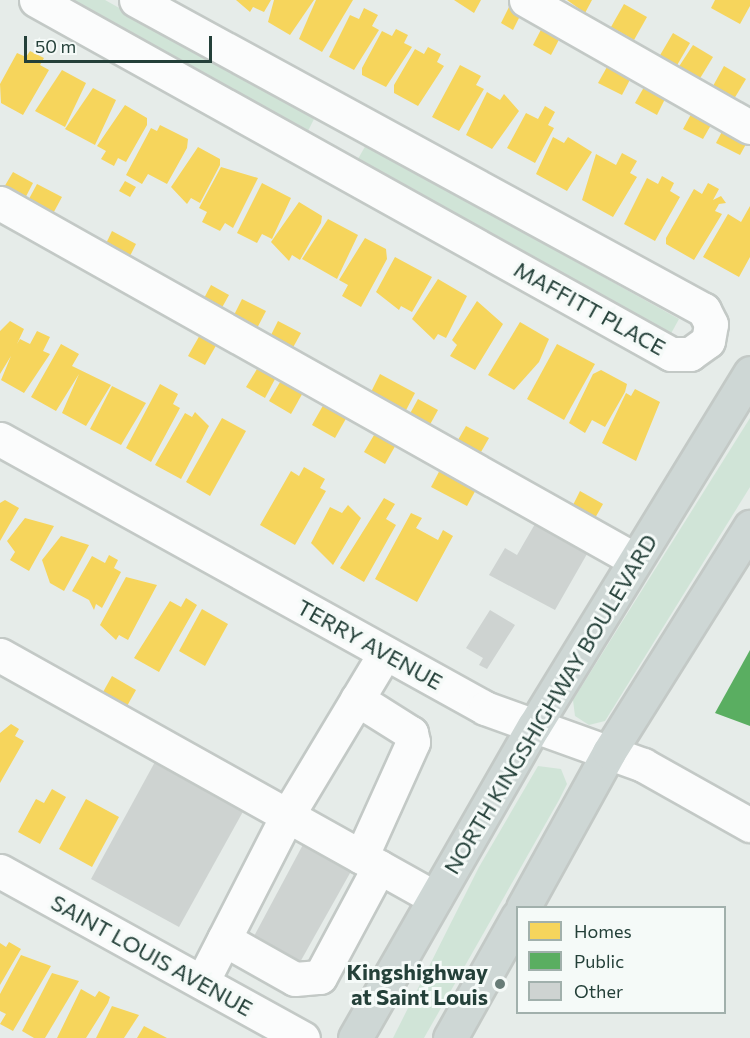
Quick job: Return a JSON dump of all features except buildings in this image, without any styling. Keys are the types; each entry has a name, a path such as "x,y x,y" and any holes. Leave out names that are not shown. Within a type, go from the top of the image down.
{"main road":[{"name":"NORTH KINGSHIGHWAY BOULEVARD","path":"355,1038 534,726 750,373"},
{"path":"524,906 609,752 750,527"},
{"path":"450,1038 516,921"}],"street":[{"name":"MAFFITT PLACE","path":"36,0 671,354 690,354 708,341 711,324 704,310 136,0"},
{"path":"526,0 750,127"},
{"path":"0,203 635,561"},
{"name":"TERRY AVENUE","path":"0,439 485,708 609,752 750,825"},
{"path":"202,982 287,816 385,652"},
{"path":"0,656 435,898"},
{"path":"224,939 295,979 320,977 370,862 413,742 411,733 357,699"},
{"name":"SAINT LOUIS AVENUE","path":"0,871 303,1038"}],"green space":[{"path":"59,0 105,0 315,117 305,137"},
{"path":"366,145 679,319 668,339 355,164"},
{"path":"750,418 750,487 605,721 589,725 575,716 573,700"},
{"path":"538,766 561,769 567,784 559,800 424,1038 393,1038 479,867"}],"place":[{"name":"Kingshighway at Saint Louis","path":"500,984"}]}
